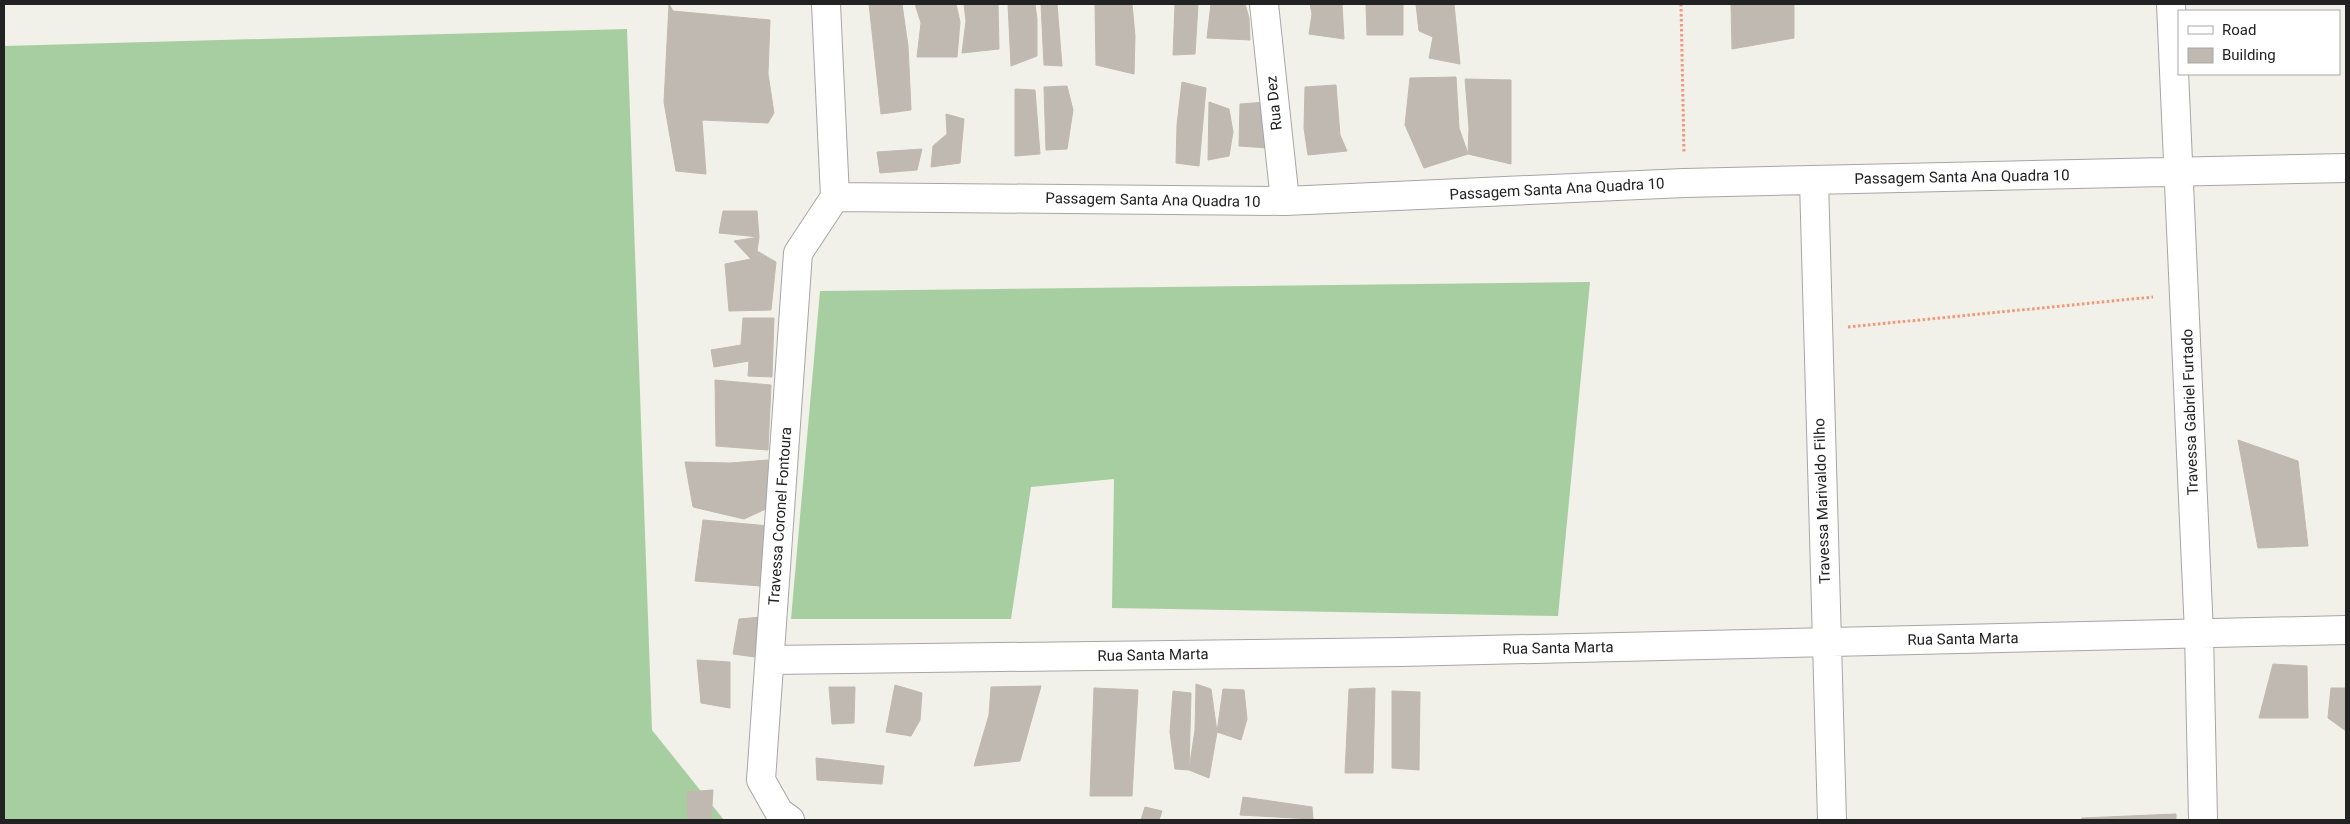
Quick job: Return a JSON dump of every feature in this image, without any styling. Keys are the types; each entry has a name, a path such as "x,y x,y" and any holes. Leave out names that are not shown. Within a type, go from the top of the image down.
{"street":[{"path":"826,4 835,197"},
{"name":"Rua Dez","path":"1264,4 1284,201"},
{"name":"Travessa Gabriel Furtado","path":"2171,4 2180,171 2199,633 2203,820"},
{"name":"Passagem Santa Ana Quadra 10","path":"835,197 1284,201 1684,183 2346,168"},
{"name":"Travessa Marivaldo Filho","path":"1814,181 1832,820"},
{"name":"Travessa Coronel Fontoura","path":"790,820 779,812 761,780 798,253 835,197"},
{"name":"Rua Santa Marta","path":"770,660 1401,652 2346,630"}],"path":[{"path":"1681,4 1684,183"},
{"path":"1818,330 2185,294"}],"green space":[{"path":"627,29 652,730 724,820 4,820 4,46"},
{"path":"1590,282 1558,616 1112,608 1114,479 1031,487 1011,619 791,619 820,291"}],"building":[{"path":"669,4 673,11 770,20 768,74 774,113 768,123 702,120 706,174 676,171 664,102"},
{"path":"869,4 902,4 908,46 911,110 881,114"},
{"path":"915,4 956,4 960,22 957,57 917,57 921,23"},
{"path":"964,4 998,4 999,49 962,53 966,21"},
{"path":"1008,4 1035,4 1037,19 1037,56 1011,66"},
{"path":"1041,4 1057,4 1062,66 1044,65"},
{"path":"1095,4 1132,4 1135,36 1134,74 1096,65"},
{"path":"1175,4 1198,4 1195,54 1173,55"},
{"path":"1211,4 1245,4 1249,18 1250,40 1207,38"},
{"path":"1310,4 1342,4 1344,39 1309,34 1312,14"},
{"path":"1366,4 1403,4 1403,35 1367,35"},
{"path":"1416,4 1454,4 1460,64 1429,58 1433,37 1419,31"},
{"path":"1731,4 1794,4 1794,38 1732,49"},
{"path":"1456,77 1459,128 1468,154 1424,168 1405,125 1410,78"},
{"path":"1465,79 1511,80 1511,164 1468,154 1469,128"},
{"path":"1182,82 1206,88 1199,166 1176,163 1177,125"},
{"path":"1336,85 1340,135 1347,151 1308,155 1304,128 1305,87"},
{"path":"1067,86 1073,110 1067,149 1046,150 1044,87"},
{"path":"1015,89 1035,90 1040,154 1015,156"},
{"path":"1209,102 1229,109 1233,132 1229,156 1208,160"},
{"path":"1267,102 1268,148 1239,146 1240,104"},
{"path":"946,114 964,119 960,163 931,167 933,146 947,134"},
{"path":"922,149 917,170 880,173 877,152"},
{"path":"723,211 757,211 759,237 719,233"},
{"path":"759,237 757,251 776,262 771,310 729,311 725,264 751,259 734,241"},
{"path":"743,318 774,318 772,377 748,376 749,361 714,367 711,350 741,345"},
{"path":"715,380 771,385 768,450 716,446"},
{"path":"2238,440 2298,461 2308,546 2258,548"},
{"path":"768,460 768,508 744,519 693,507 685,462 730,463"},
{"path":"703,520 769,526 774,587 695,581"},
{"path":"772,616 770,659 733,654 739,619"},
{"path":"697,660 730,662 730,708 701,703"},
{"path":"2273,664 2307,666 2308,718 2259,718"},
{"path":"1196,684 1211,689 1217,732 1209,778 1189,770 1195,730"},
{"path":"895,685 922,693 920,720 911,736 886,732"},
{"path":"1041,686 1020,761 974,766 989,715 991,687"},
{"path":"829,687 855,687 854,723 832,724"},
{"path":"1094,688 1138,690 1132,796 1090,796"},
{"path":"1375,688 1373,773 1345,773 1349,689"},
{"path":"2331,688 2346,688 2346,731 2328,718"},
{"path":"1223,689 1244,690 1247,719 1241,740 1217,732"},
{"path":"1173,691 1191,693 1189,770 1175,769 1170,732"},
{"path":"1392,691 1420,692 1419,770 1392,768"},
{"path":"816,758 884,766 882,784 817,780"},
{"path":"713,790 711,820 688,820 687,792"},
{"path":"1243,797 1312,807 1313,819 1240,815"},
{"path":"1145,807 1162,811 1159,820 1141,820"},
{"path":"2176,814 2176,820 2081,820 2082,818"}]}
